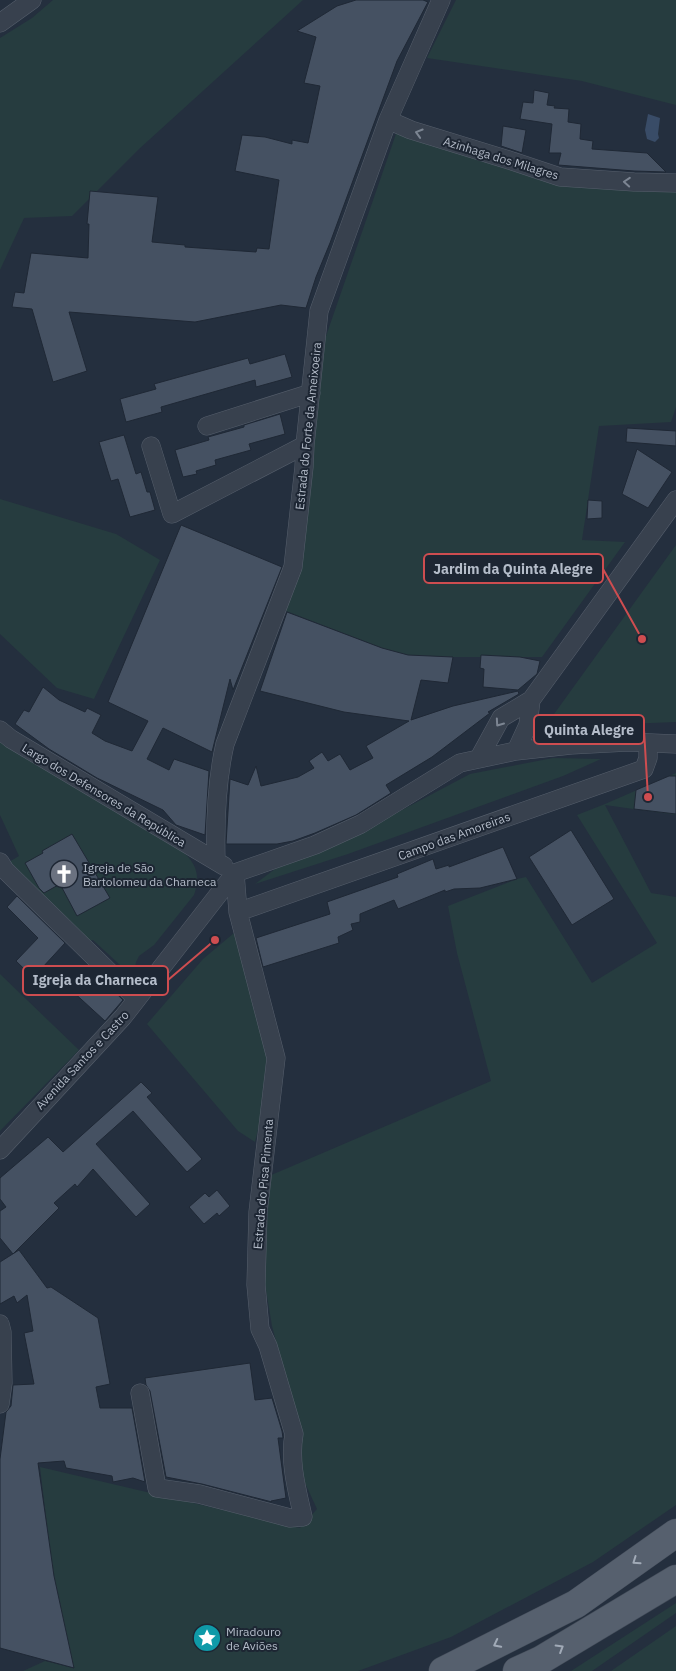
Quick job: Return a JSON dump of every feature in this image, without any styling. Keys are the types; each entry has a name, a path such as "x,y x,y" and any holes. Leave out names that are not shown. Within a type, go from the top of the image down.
{"main road":[{"path":"443,1671 576,1604 676,1533"},
{"path":"517,1671 541,1660 676,1579"}],"street":[{"path":"0,23 32,0"},
{"name":"Estrada do Forte da Ameixoeira","path":"216,861 218,774 224,744 293,566 320,310 388,120 441,0"},
{"name":"Azinhaga dos Milagres","path":"388,120 411,130 512,160 560,177 676,183"},
{"path":"207,426 311,393"},
{"path":"151,446 172,514 305,445"},
{"path":"478,758 501,718 531,700 676,500"},
{"path":"516,751 528,725 531,700"},
{"name":"Largo dos Defensores da República","path":"0,730 235,873"},
{"path":"235,873 315,845 361,824 460,763 516,751 571,745 628,742 676,744"},
{"name":"Campo das Amoreiras","path":"238,912 644,769 648,758 648,743"},
{"path":"0,862 5,870 136,1000"},
{"name":"Estrada do Pisa Pimenta","path":"140,1393 157,1488 198,1494 290,1518 303,1517 295,1483 291,1448 294,1434 268,1346 260,1329 256,1285 258,1212 276,1058 238,912 235,873"},
{"name":"Avenida Santos e Castro","path":"0,1150 123,1017 235,873"},
{"path":"0,1324 2,1332 3,1383 0,1404"}],"green space":[{"path":"53,0 303,0 139,149 72,216 24,218 0,270 0,38 32,18"},
{"path":"456,0 676,0 676,105 582,81 427,58"},
{"path":"397,131 558,181 676,189 676,407 671,422 599,426 582,540 625,542 542,657 408,655 382,648 286,611 301,569 325,339"},
{"path":"0,499 116,534 160,560 94,699 57,688 0,634"},
{"path":"676,545 676,722 552,727 549,721"},
{"path":"0,741 178,848 191,860 195,867 197,884 194,895 154,945 139,956 133,977 93,940 82,944 9,862 19,856 0,815"},
{"path":"553,758 601,759 563,776 348,854 255,884 275,869 334,846 470,774"},
{"path":"676,773 676,815 605,805 651,893 676,897 676,1505 593,1562 451,1637 358,1671 23,1671 45,1661 73,1668 53,1576 40,1467 300,1528 317,1509 305,1483 298,1451 297,1421 272,1326 263,1272 269,1176 491,1081 457,953 448,906 526,877 592,983 657,943 577,815"},
{"path":"234,933 267,1052 260,1122 255,1142 238,1131 147,1024 203,959"},
{"path":"0,974 79,1050 0,1131"},
{"path":"676,1603 676,1613 592,1671 571,1671"},
{"path":"676,1626 676,1671 611,1671"}],"water":[{"path":"648,114 660,118 659,138 655,142 647,139 645,130"}],"building":[{"path":"356,0 423,0 428,2 397,61 306,308 281,305 195,322 69,312 87,371 53,382 32,309 12,307 15,292 24,293 31,253 88,258 89,224 87,224 90,191 158,197 152,242 185,245 185,247 256,252 257,248 269,249 279,180 235,171 242,135 265,137 292,144 292,140 308,143 320,86 304,83 316,37 297,31 337,6"},
{"path":"534,90 549,93 547,105 555,106 554,108 569,109 568,122 581,124 580,139 593,141 592,149 647,153 666,172 558,165 561,153 549,153 552,124 520,119 523,102 533,103"},
{"path":"503,126 526,130 522,153 501,146"},
{"path":"285,354 292,377 256,387 255,380 161,407 162,412 126,422 120,399 156,389 154,384 248,358 250,364"},
{"path":"280,414 285,434 249,444 251,450 215,460 216,465 196,471 197,474 183,477 175,450 209,440 208,437"},
{"path":"627,428 676,431 676,446 626,442"},
{"path":"124,435 136,474 141,472 147,492 150,492 155,510 130,517 118,479 111,481 99,442"},
{"path":"637,449 672,472 648,508 622,494"},
{"path":"588,500 602,501 602,518 587,519"},
{"path":"181,525 282,567 233,690 230,679 212,752 163,728 147,759 169,770 174,759 209,771 205,835 176,825 163,810 97,778 49,749 15,724 24,710 29,712 43,687 59,700 85,712 87,708 101,715 92,733 105,741 132,751 148,721 108,702"},
{"path":"287,612 382,648 408,655 453,657 448,683 421,680 411,720 453,706 518,691 519,694 488,712 490,713 432,757 386,785 391,793 356,815 293,841 277,844 226,844 230,779 248,785 256,766 261,786 298,777 314,768 309,761 322,752 328,761 340,754 350,770 373,758 366,746 409,721 344,712 260,691"},
{"path":"481,655 520,657 540,661 537,674 518,690 483,687 484,669 480,668"},
{"path":"669,776 676,776 676,814 634,809 636,790"},
{"path":"571,830 614,899 572,925 529,857"},
{"name":"Igreja de São Bartolomeu da Charneca","path":"72,834 110,898 77,916 60,884 44,893 39,888 25,863"},
{"path":"503,847 517,879 480,888 454,889 445,892 445,890 398,909 394,900 360,914 360,922 351,924 353,930 338,937 339,943 263,967 256,938 330,914 327,902 398,877 397,874 433,859 436,869 449,865 449,867"},
{"path":"17,896 65,943 42,968 59,984 50,994 16,961 38,938 7,907"},
{"path":"90,968 123,1000 105,1021 70,989"},
{"path":"141,1082 152,1093 147,1097 202,1159 187,1172 133,1111 96,1144 150,1204 136,1217 93,1169 77,1187 75,1184 54,1203 59,1208 13,1254 0,1238 0,1211 6,1207 0,1199 0,1178 48,1137 63,1152"},
{"path":"217,1190 230,1206 219,1216 217,1213 204,1224 189,1207 205,1193 209,1197"},
{"path":"19,1250 47,1288 51,1287 98,1318 110,1384 96,1387 100,1408 132,1408 145,1482 133,1478 113,1482 112,1476 66,1468 64,1461 38,1463 54,1576 74,1668 0,1648 0,1459 6,1412 11,1406 13,1385 34,1384 24,1333 33,1331 27,1295 17,1303 14,1296 0,1304 0,1262"},
{"path":"250,1363 255,1400 272,1398 282,1431 283,1438 278,1438 286,1498 272,1502 166,1477 150,1391 146,1385 145,1378"}],"place":[{"name":"Jardim da Quinta Alegre","path":"642,639"},
{"name":"Quinta Alegre","path":"648,797"},
{"name":"Igreja de São Bartolomeu da Charneca","path":"64,874"},
{"name":"Igreja da Charneca","path":"215,940"},
{"name":"Miradouro de Aviões","path":"207,1638"}]}
